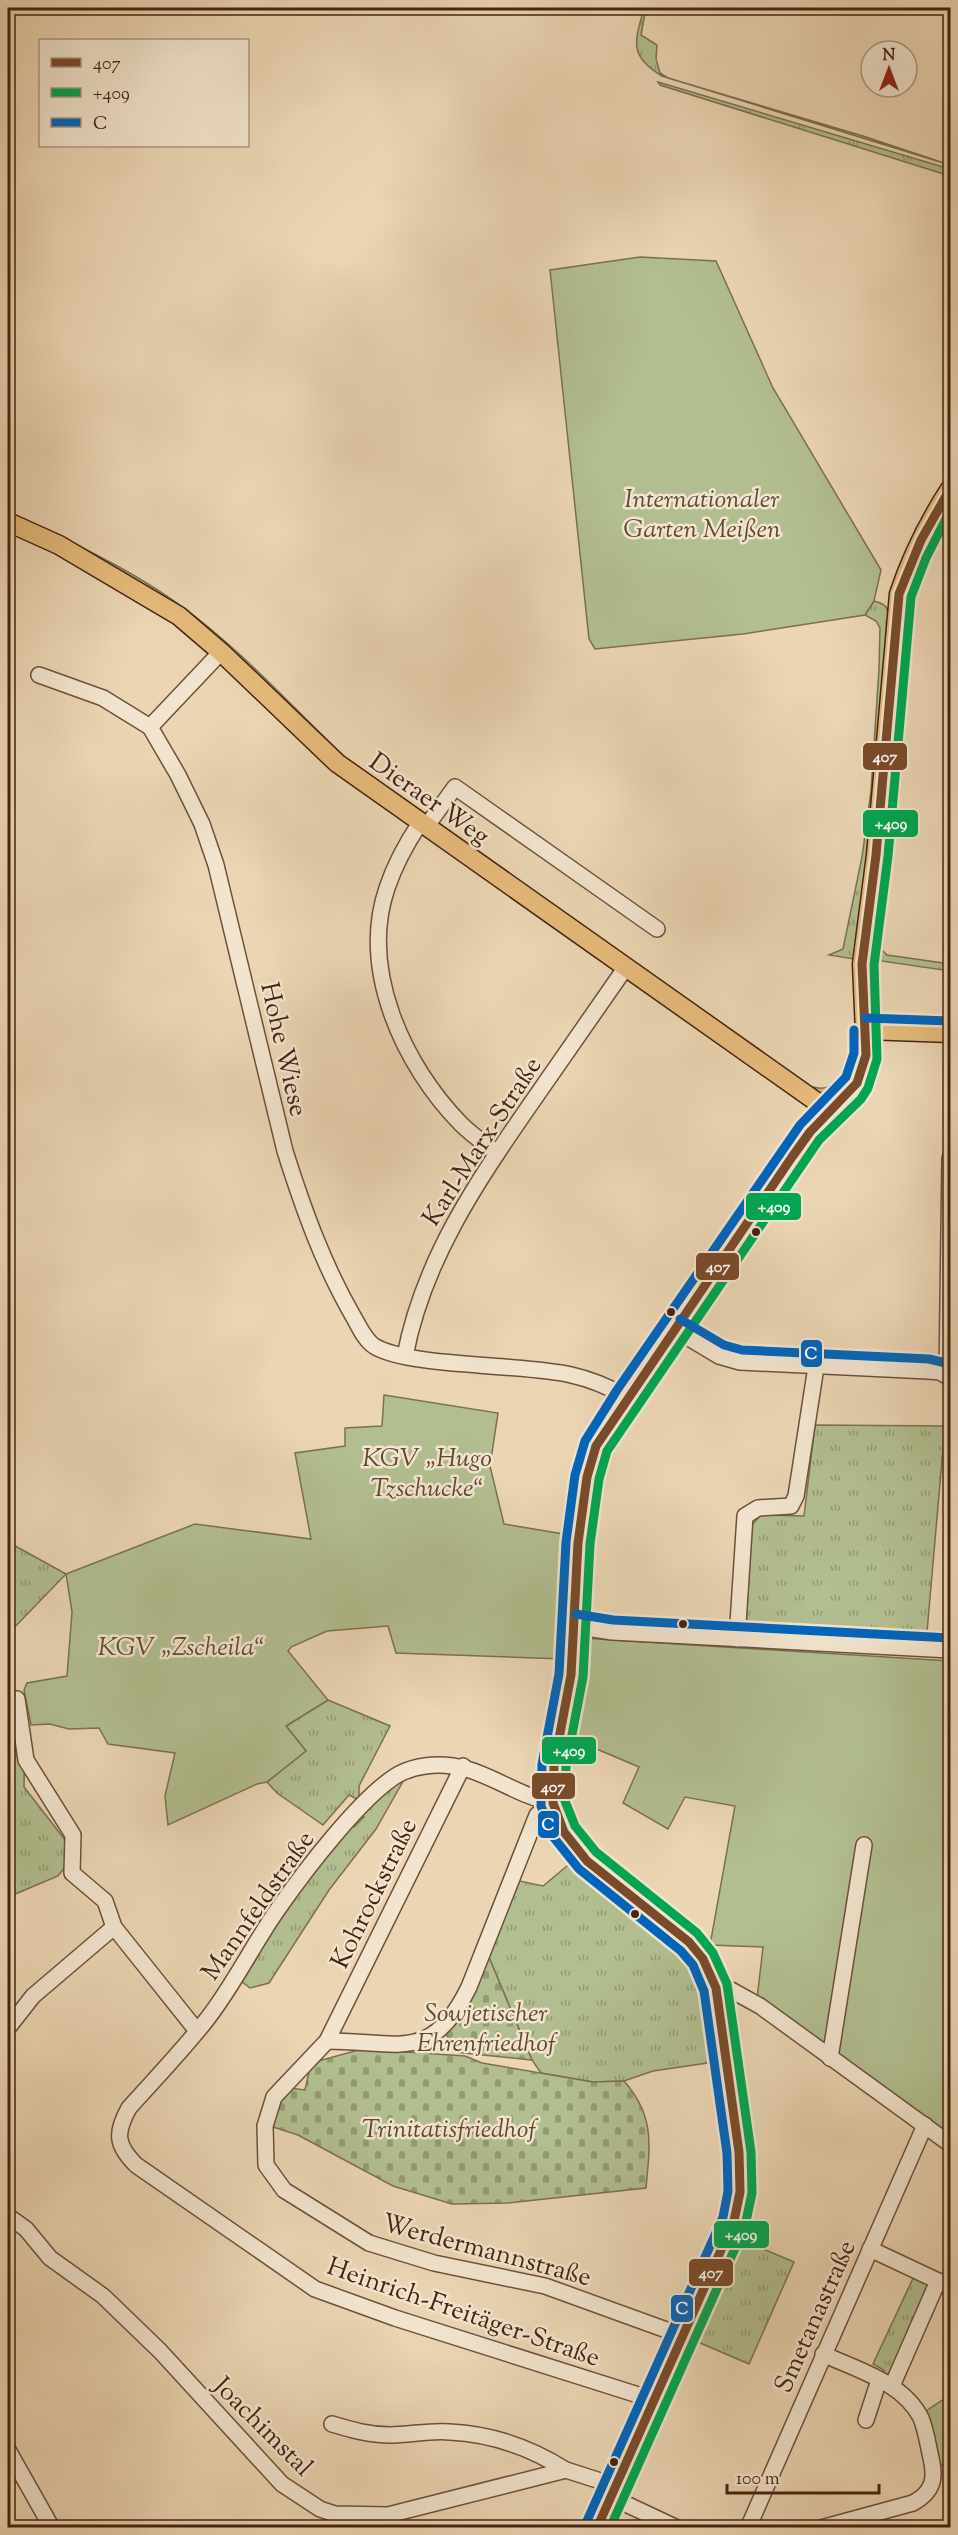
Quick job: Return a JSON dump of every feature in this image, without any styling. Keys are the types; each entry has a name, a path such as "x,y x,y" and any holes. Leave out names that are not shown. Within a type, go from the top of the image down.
{"main road":[{"path":"597,2528 734,2221 740,2192 739,2152 716,1988 703,1959 689,1942 587,1861 564,1832 553,1803 554,1765 568,1701 578,1543 587,1477 596,1446 627,1397 810,1132 857,1083 866,1055 862,964 876,855 899,594 912,555 930,519 951,489"},
{"name":"Dieraer Weg","path":"8,522 59,545 179,616 221,652 337,763 831,1112"},
{"path":"866,1030 951,1033"}],"street":[{"path":"39,675 103,698 150,727 221,652"},
{"name":"Hohe Wiese","path":"150,727 192,805 216,865 285,1151 317,1244 339,1292 364,1336 382,1350 405,1356 571,1373 627,1397"},
{"path":"497,1153 462,1125 433,1091 410,1055 386,998 379,934 381,912 386,890 400,855 455,787 657,929"},
{"name":"Karl-Marx-Straße","path":"405,1356 415,1310 434,1262 463,1207 497,1153 626,967"},
{"path":"674,1329 707,1350 730,1360 816,1367 928,1371 949,1376 951,1158"},
{"path":"737,1639 745,1516 758,1508 791,1506 796,1496 816,1367"},
{"path":"574,1626 612,1632 951,1650"},
{"path":"17,1699 26,1760 73,1835 72,1873 105,1901 114,1928 196,2031"},
{"name":"Mannfeldstraße","path":"196,2031 245,1965 277,1910 365,1802 399,1774 425,1766 463,1766 493,1778 531,1798 553,1803"},
{"name":"Kohrockstraße","path":"265,2126 274,2097 327,2041 463,1766"},
{"path":"327,2041 412,2044 428,2039 456,2014 469,1987 537,1815 553,1803"},
{"path":"831,2058 864,1845"},
{"path":"8,2028 33,1996 114,1928"},
{"path":"716,1988 731,1990 745,1996 951,2144"},
{"name":"Heinrich-Freitäger-Straße","path":"196,2031 129,2108 122,2120 119,2139 122,2151 136,2165 315,2289 395,2318 654,2400"},
{"name":"Smetanastraße","path":"748,2528 925,2125"},
{"name":"Werdermannstraße","path":"265,2126 266,2165 284,2190 369,2243 434,2263 544,2286 683,2336"},
{"name":"Joachimstal","path":"8,2216 26,2229 50,2258 103,2296 160,2351 282,2484 320,2509 335,2514 388,2515 566,2470"},
{"path":"866,2420 944,2283 870,2249"},
{"path":"821,2528 913,2503 923,2497 932,2487 935,2475 922,2420 904,2396 885,2383 823,2354"},
{"path":"332,2424 361,2433 391,2435 449,2432 496,2439 540,2454 566,2470 613,2491 677,2528"},
{"path":"8,2450 52,2528"}],"green space":[{"path":"644,8 646,8 641,35 657,45 656,59 660,73 668,78 651,69 639,54 637,39"},
{"path":"658,82 950,169 950,176 660,85"},
{"path":"681,82 863,136 950,165"},
{"name":"Internationaler Garten Meißen","path":"640,257 716,261 773,388 881,570 874,601 865,615 743,634 595,649 589,639 550,270"},
{"path":"8,513 116,565 177,603 243,657 343,755 335,759 210,637 8,516"},
{"path":"874,601 885,606 888,618 875,792 854,959 829,955 843,949 862,857 871,791 880,628 876,621 865,615"},
{"path":"899,755 897,767 902,769 893,855 883,853 894,757"},
{"path":"880,879 887,879 882,950 887,955 950,964 950,971 875,960 872,993 868,965"},
{"path":"857,1058 852,1077 837,1095 827,1097 811,1091 813,1087 822,1088 834,1084 851,1062"},
{"path":"384,1395 498,1413 490,1466 504,1524 569,1535 563,1659 396,1653 388,1626 327,1631 291,1647 288,1651 328,1700 286,1726 306,1751 267,1782 257,1784 168,1825 165,1796 175,1753 108,1744 99,1728 69,1729 50,1724 31,1725 24,1690 27,1683 67,1676 72,1612 66,1574 195,1524 311,1539 295,1453 345,1446 345,1428 382,1426"},
{"path":"815,1425 945,1426 927,1632 923,1638 755,1631 746,1622 752,1525 761,1515 804,1516"},
{"path":"8,1542 66,1574 8,1634"},
{"path":"582,1638 950,1661 950,2135 757,1999 763,1947 710,1945 735,1806 685,1797 668,1829 623,1803 639,1767 573,1739"},
{"path":"328,1700 390,1726 359,1786 359,1800 349,1795 323,1825 277,1793 267,1782 306,1751 286,1726"},
{"path":"8,1713 25,1729 24,1787 69,1845 66,1866 58,1876 8,1897"},
{"path":"405,1778 376,1829 329,1890 269,1983 250,1988 241,1981 276,1921 351,1826 354,1827 364,1817 362,1814 390,1788"},
{"path":"573,1861 622,1908 691,1958 707,1986 714,2062 653,2071 624,2081 593,2082 541,2073 532,2060 488,1955 515,1880 543,1886"},
{"name":"Sowjetischer Ehrenfriedhof","path":"488,1955 532,2060 454,2052 445,2031"},
{"name":"Trinitatisfriedhof","path":"362,2049 465,2056 482,2063 593,2082 624,2081 641,2106 646,2119 649,2158 646,2188 508,2203 452,2204 393,2186 298,2135 270,2126 278,2099 290,2088 305,2090 311,2063"},
{"path":"736,2240 742,2240 794,2262 749,2364 691,2339"},
{"path":"915,2274 930,2284 892,2376 882,2377 884,2370 873,2364"},
{"path":"944,2399 950,2404 950,2469 936,2462 923,2413"}],"transit line":[{"name":"407","path":"597,2528 734,2221 740,2192 739,2152 716,1988 703,1959 689,1942 587,1861 564,1832 553,1803 554,1765 571,1675 578,1543 587,1477 596,1446 792,1157 810,1132 857,1083 866,1055 862,964 876,855 899,594 921,540 950,489"},
{"name":"+409","path":"610,2528 745,2226 752,2193 751,2152 727,1984 713,1953 697,1933 596,1852 575,1826 565,1801 566,1766 583,1677 590,1544 599,1479 607,1451 819,1140 861,1099 868,1088 877,1059 874,965 888,856 911,597 926,558 950,511"},
{"name":"C","path":"866,1018 950,1021"},
{"name":"C","path":"586,2523 723,2217 728,2191 727,2153 704,1991 693,1965 681,1951 579,1869 554,1838 541,1806 542,1764 559,1674 566,1542 575,1475 585,1441 617,1390 800,1125 846,1077 854,1053 854,1030"},
{"name":"C","path":"680,1319 724,1345 742,1350 929,1359 950,1364"},
{"name":"C","path":"576,1614 613,1620 950,1638"}],"park label":[{"name":"KGV „Hugo Tzschucke“","path":"427,1472"},
{"name":"KGV „Zscheila“","path":"181,1646"}]}
